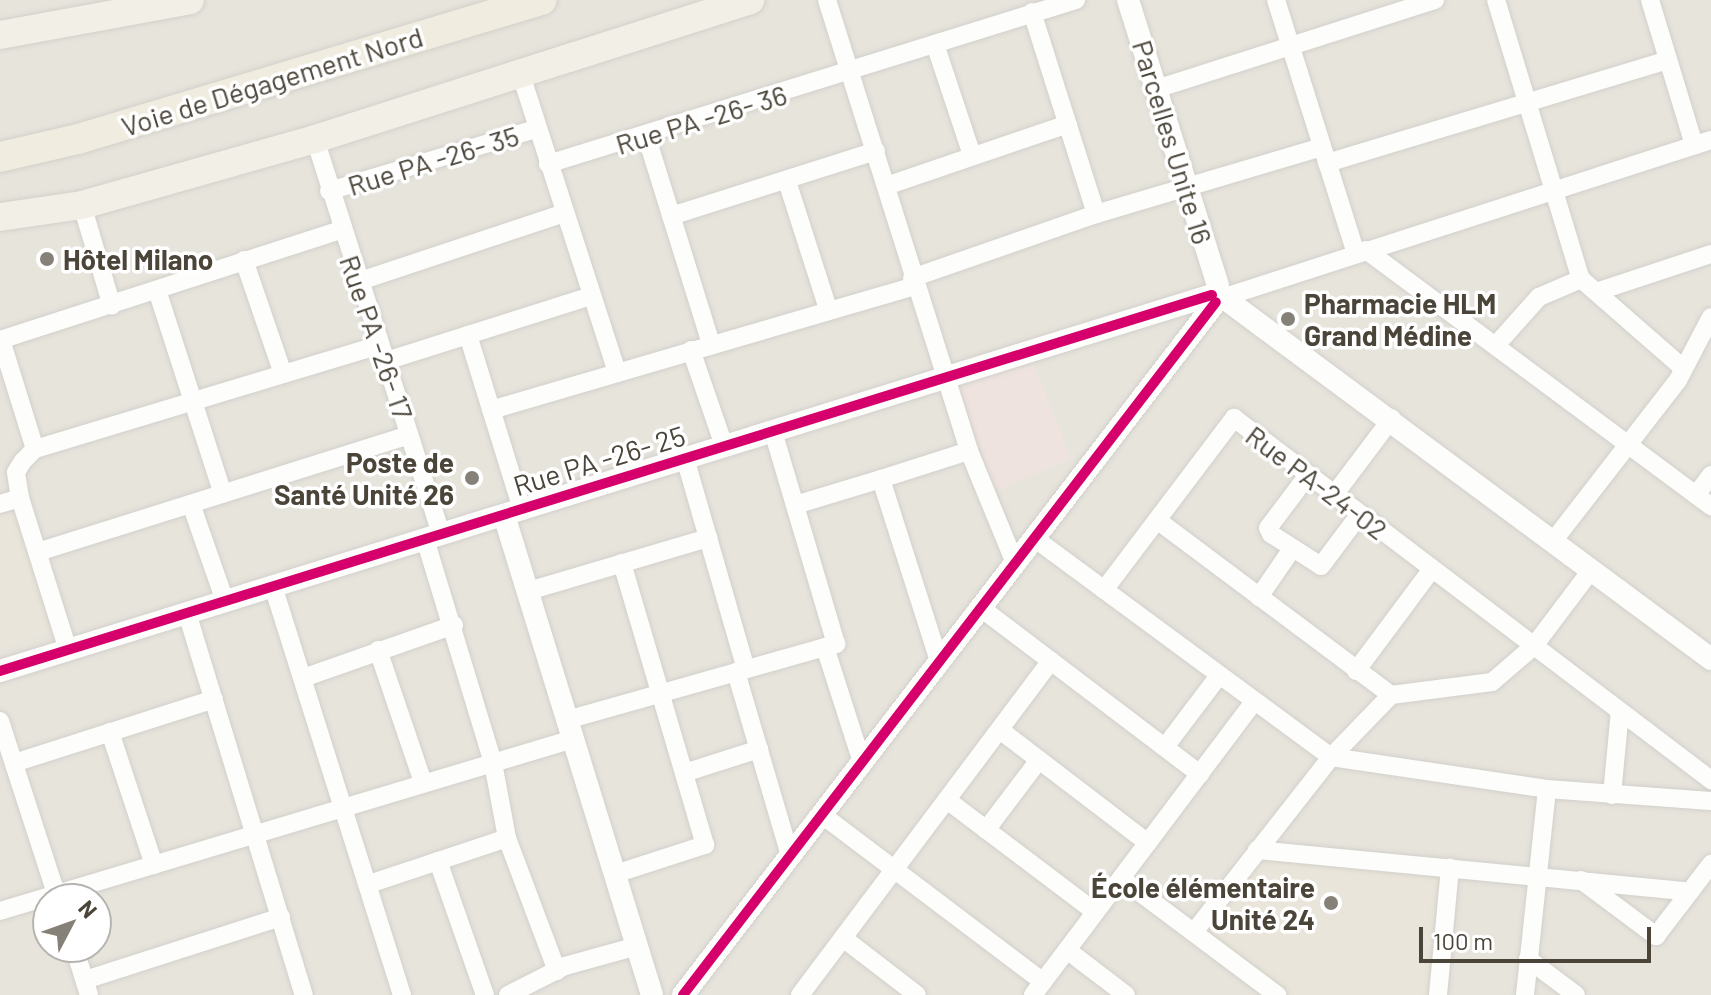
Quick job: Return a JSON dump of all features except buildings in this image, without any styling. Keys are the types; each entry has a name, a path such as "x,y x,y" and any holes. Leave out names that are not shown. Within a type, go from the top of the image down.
{"highway":[{"name":"Voie de Dégagement Nord","path":"0,135 73,120 470,0"},
{"name":"Voie de Dégagement Nord","path":"0,157 92,135 542,0"}],"main road":[{"path":"0,35 190,0"},
{"path":"0,217 39,214 82,205 315,139 750,0"},
{"path":"0,228 39,214"}],"street":[{"path":"827,0 853,73 914,282 969,451 1015,563"},
{"name":"Rue PA -26- 36","path":"548,164 853,73 1076,0"},
{"name":"Parcelles Unite 16","path":"1128,0 1221,295"},
{"path":"1276,0 1325,155 1361,252 1497,344 1703,501 1711,475"},
{"path":"1156,89 1435,0"},
{"path":"1496,0 1581,279 1683,368"},
{"path":"683,995 1221,295 1703,143 1668,60 1650,0"},
{"path":"1032,12 1096,214"},
{"path":"935,44 972,155"},
{"path":"491,410 914,282 1096,214 1528,101 1668,60"},
{"path":"521,75 617,373"},
{"path":"886,186 1068,124"},
{"name":"Rue PA -26- 35","path":"329,191 536,129"},
{"path":"646,135 711,344"},
{"name":"Rue PA -26- 17","path":"315,139 357,282 409,435 454,625 493,763 507,838 557,971"},
{"path":"671,216 876,151"},
{"path":"787,181 828,309"},
{"path":"82,205 112,306"},
{"path":"357,282 564,213"},
{"path":"35,449 0,340 341,230"},
{"path":"1596,292 1711,254"},
{"path":"244,260 283,374"},
{"path":"1497,344 1539,297 1581,279"},
{"path":"157,290 223,494"},
{"path":"1221,295 1392,418 1711,659"},
{"name":"Rue PA -26- 25","path":"0,671 1221,295"},
{"path":"68,650 20,498 16,472 35,449 283,374 468,335 591,296"},
{"path":"1554,540 1629,444 1709,326"},
{"path":"468,335 491,410 528,591 652,995"},
{"path":"691,350 724,446"},
{"name":"Rue PA-24-02","path":"1104,590 1234,418 1711,780"},
{"path":"1334,495 1392,418"},
{"path":"98,883 493,763 660,694 836,644 773,431"},
{"path":"38,552 409,435"},
{"path":"795,505 969,451"},
{"path":"685,458 708,538 759,749 790,855"},
{"path":"1308,475 1268,528 1292,549 1321,566 1360,514"},
{"path":"881,479 939,661"},
{"path":"0,504 20,498"},
{"path":"191,504 225,601"},
{"path":"1157,520 1391,695"},
{"path":"528,591 708,538"},
{"path":"1034,538 1253,703 1331,757 1547,789 1711,801"},
{"path":"1259,597 1292,549"},
{"path":"615,874 705,845 622,563"},
{"path":"1356,671 1432,569"},
{"path":"1194,932 1331,757 1391,695 1492,682 1534,646 1592,569"},
{"path":"273,586 402,995"},
{"path":"981,608 1200,774"},
{"path":"187,613 304,995"},
{"path":"303,678 454,625"},
{"path":"825,647 862,762"},
{"path":"378,650 423,782"},
{"path":"800,995 1051,661"},
{"path":"1165,747 1218,677"},
{"path":"14,763 214,699"},
{"path":"821,814 1038,988 1253,703"},
{"path":"1612,795 1620,711"},
{"path":"0,721 53,883"},
{"path":"1000,730 1148,843"},
{"path":"110,732 154,865"},
{"path":"684,773 759,749"},
{"path":"986,830 1039,760"},
{"path":"1525,995 1547,789"},
{"path":"947,800 1095,912"},
{"path":"369,884 507,838"},
{"path":"1257,850 1690,892"},
{"path":"438,861 485,995"},
{"path":"1581,880 1656,936 1711,864"},
{"path":"1438,995 1450,868"},
{"path":"1122,879 1277,995"},
{"path":"0,911 32,903"},
{"path":"79,963 87,988 281,917"},
{"path":"843,938 917,995"},
{"path":"508,995 557,971 637,946"},
{"path":"1067,950 1126,995"},
{"path":"1528,959 1576,995"}],"shaded area":[{"path":"0,0 1711,0 1711,995 0,995"},
{"path":"1033,362 1071,459 987,495 951,387"},
{"path":"14,505 51,632 0,648 0,510"},
{"name":"École élémentaire Unité 24","path":"1257,857 1440,874 1428,995 1287,995 1204,932"}],"cycle path":[{"path":"0,671 1212,295"},
{"path":"683,995 1216,302"}],"place":[{"name":"Hôtel Milano","path":"47,259"},
{"name":"Pharmacie HLM Grand Médine","path":"1288,319"},
{"name":"Poste de Santé Unité 26","path":"472,478"},
{"name":"École élémentaire Unité 24","path":"1331,903"}]}
